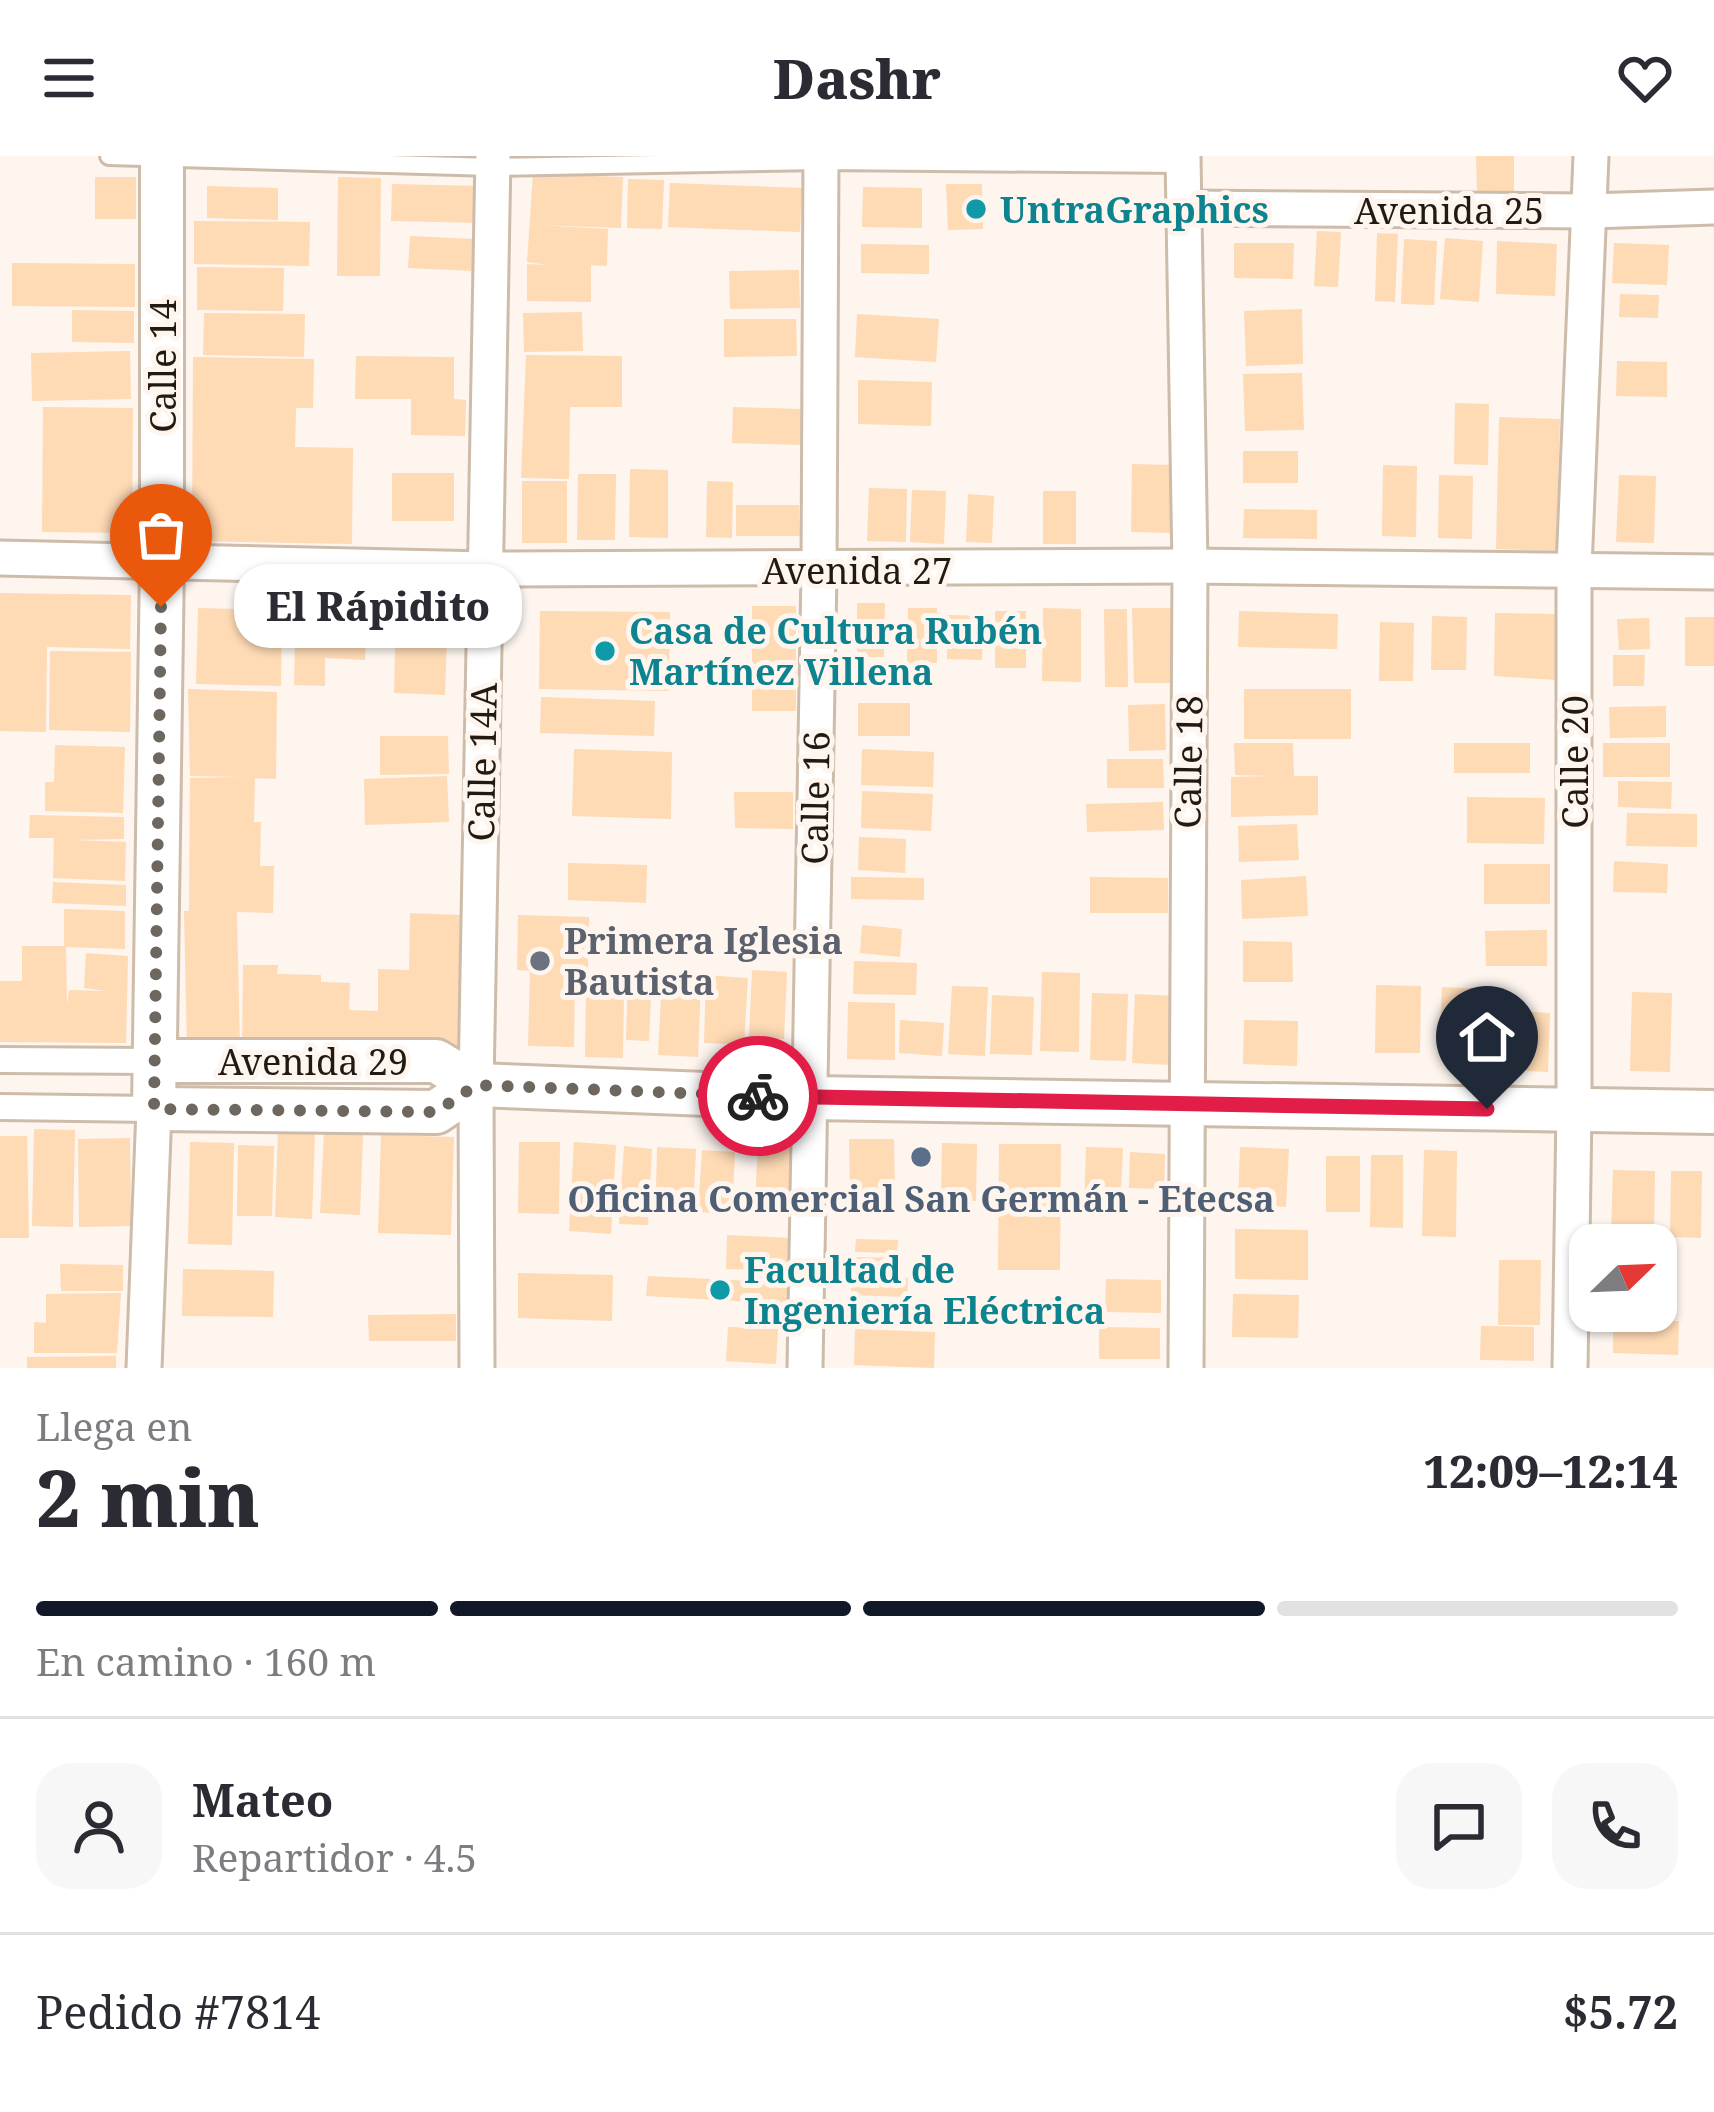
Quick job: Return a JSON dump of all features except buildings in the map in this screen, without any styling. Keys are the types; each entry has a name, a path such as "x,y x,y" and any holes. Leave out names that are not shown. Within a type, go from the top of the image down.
{"street":[{"name":"Calle 20","path":"1570,1368 1574,568 1591,156"},
{"name":"Calle 14","path":"144,1368 154,1109 162,157"},
{"name":"Calle 16","path":"805,1368 821,158"},
{"name":"Calle 18","path":"1183,160 1190,566 1186,1368"},
{"name":"Calle 14A","path":"477,1368 476,1085 493,161"},
{"name":"Avenida 25","path":"1183,208 1590,211 1714,207"},
{"name":"Avenida 27","path":"0,558 486,569 1190,566 1714,572"},
{"name":"Avenida 29","path":"0,1060 436,1060 476,1085 810,1098 1714,1112"},
{"name":"Avenida 29","path":"0,1107 436,1112 476,1085"}],"lane":[{"path":"109,156 1183,160"}],"way so far":[{"path":"161,607 154,1109 436,1112 476,1085 758,1096"}],"place":[{"name":"UntraGraphics","path":"976,209"},
{"name":"El Rápidito","path":"161,607"},
{"name":"Casa de Cultura Rubén Martínez Villena","path":"605,651"},
{"name":"Primera Iglesia Bautista","path":"540,961"},
{"name":"Oficina Comercial San Germán - Etecsa","path":"921,1157"},
{"name":"Facultad de Ingeniería Eléctrica","path":"720,1290"}],"route":[{"path":"758,1096 1487,1109"}]}
